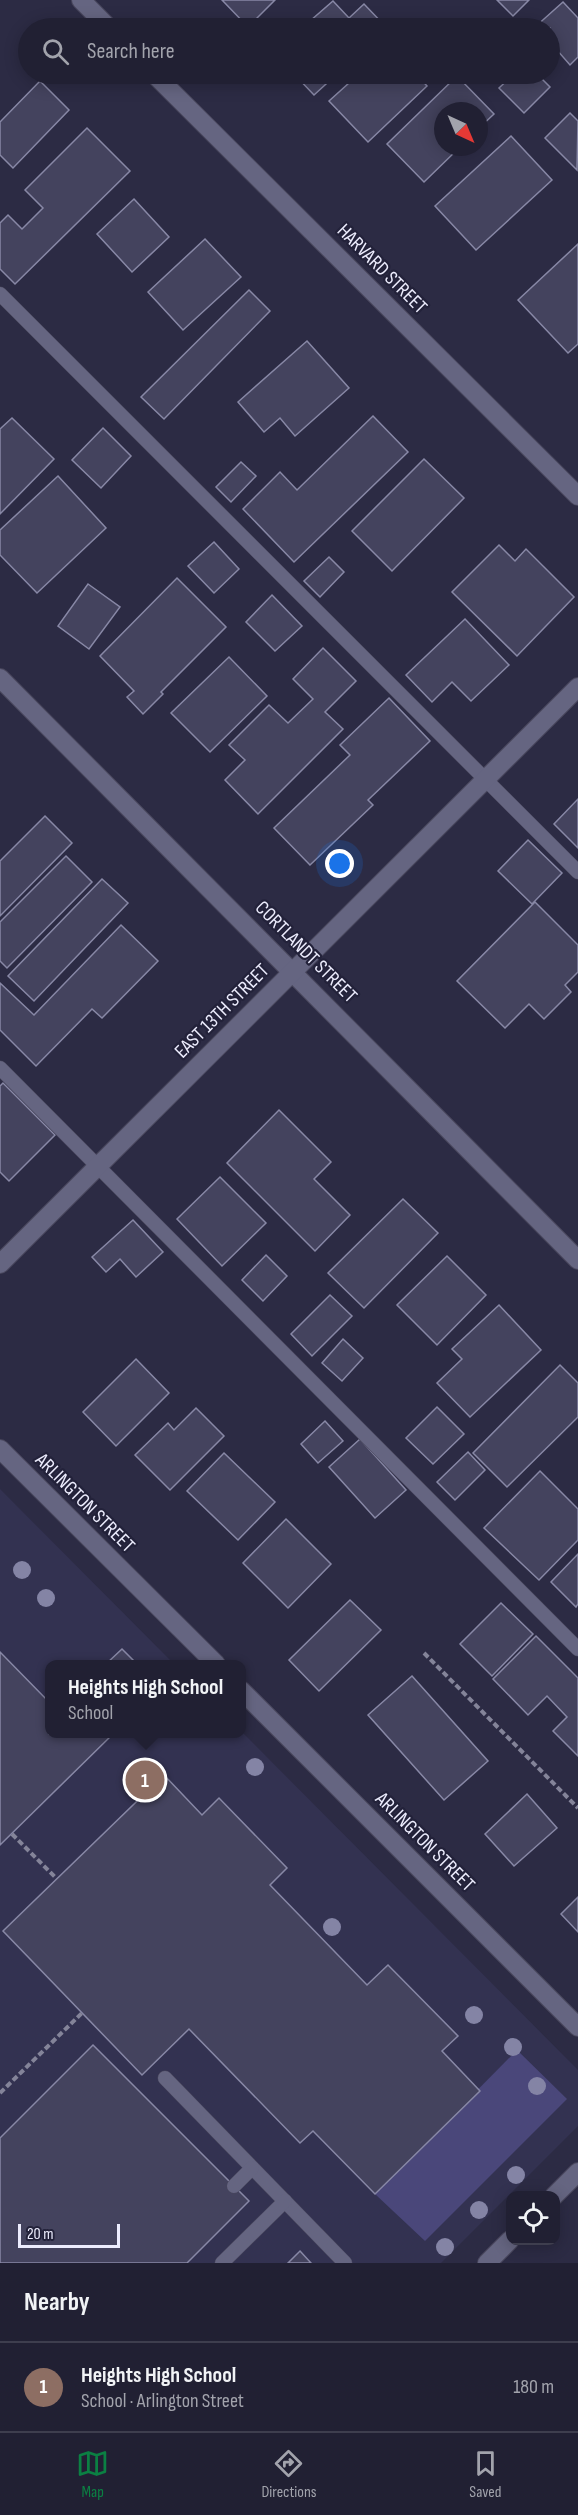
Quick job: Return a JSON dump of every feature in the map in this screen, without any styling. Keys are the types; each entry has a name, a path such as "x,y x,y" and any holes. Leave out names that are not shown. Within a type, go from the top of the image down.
{"street":[{"path":"81,0 99,18"},
{"name":"HARVARD STREET","path":"164,84 578,496"},
{"name":"CORTLANDT STREET","path":"0,678 578,1260"},
{"name":"EAST 13TH STREET","path":"0,1264 578,687"},
{"name":"ARLINGTON STREET","path":"0,1449 211,1660"},
{"name":"ARLINGTON STREET","path":"246,1695 578,2027"},
{"path":"559,2191 578,2172"},
{"path":"487,2263 506,2244"}],"lane":[{"path":"0,294 578,872"},
{"path":"0,1068 578,1649"},
{"path":"165,2078 345,2263"},
{"path":"234,2186 252,2168"},
{"path":"222,2263 285,2201"}],"path":[{"path":"424,1653 578,1808"},
{"path":"12,1834 57,1880"},
{"path":"0,2093 82,2013"}],"shaded area":[{"path":"0,1489 170,1660 45,1660 45,1738 246,1738 246,1736 578,2070 578,2126 513,2191 506,2191 506,2198 441,2263 0,2263"},
{"path":"517,2050 567,2099 425,2241 375,2194"}],"building":[{"path":"222,0 275,0 257,18 239,18"},
{"path":"497,0 529,0 513,16"},
{"path":"333,1 349,18 313,18"},
{"path":"563,2 578,18 578,57 570,65 560,54 560,18 545,18"},
{"path":"364,4 377,18 349,18"},
{"path":"37,84 43,84 69,110 13,168 0,155 0,122"},
{"path":"304,84 326,84 314,95"},
{"path":"348,84 425,84 427,86 368,142 329,101"},
{"path":"449,84 465,84 482,102 434,102 434,156 451,156 424,182 387,144"},
{"path":"503,84 547,84 550,87 524,113 499,88"},
{"path":"488,108 494,114 488,120"},
{"path":"570,113 578,121 577,170 545,138"},
{"path":"87,128 130,171 15,284 0,269 0,223 8,215 22,229 43,208 25,190"},
{"path":"511,136 552,180 476,250 435,206"},
{"path":"134,199 169,237 132,272 97,234"},
{"path":"205,239 241,277 183,330 148,292"},
{"path":"578,244 578,344 568,353 518,300"},
{"path":"249,290 270,311 164,419 141,397"},
{"path":"307,341 349,388 295,436 280,418 264,432 238,402"},
{"path":"373,416 408,452 294,562 243,509 280,472 297,490"},
{"path":"12,418 54,459 0,514 0,429"},
{"path":"103,428 131,456 101,488 72,460"},
{"path":"424,459 464,498 392,571 352,531"},
{"path":"241,462 256,476 231,502 216,487"},
{"path":"58,476 106,528 37,593 0,555 0,530"},
{"path":"214,542 239,569 214,593 188,566"},
{"path":"499,545 515,561 526,549 574,597 517,656 452,592"},
{"path":"329,557 344,572 320,597 304,581"},
{"path":"177,578 226,627 161,692 163,694 143,714 127,697 134,691 100,656"},
{"path":"88,584 120,607 89,649 58,626"},
{"path":"272,595 302,626 275,651 246,622"},
{"path":"465,619 509,665 471,701 452,682 432,702 406,675"},
{"path":"323,648 356,681 325,712 343,729 258,814 225,780 245,760 229,745 269,705 288,723 313,699 293,679"},
{"path":"229,657 267,696 210,752 171,713"},
{"path":"389,698 430,741 368,800 373,805 310,865 274,828 350,755 340,745"},
{"path":"578,799 578,848 554,824"},
{"path":"45,816 72,843 0,916 0,861"},
{"path":"528,840 562,873 532,904 498,871"},
{"path":"66,856 92,882 7,968 0,961 0,922"},
{"path":"102,879 128,903 34,1001 8,976"},
{"path":"535,902 578,945 578,972 565,985 571,992 544,1019 529,1004 505,1028 457,981"},
{"path":"121,925 158,961 102,1018 92,1009 36,1066 0,1030 0,983 34,1015"},
{"path":"3,1083 55,1135 9,1181 0,1172 0,1086"},
{"path":"279,1110 331,1162 314,1179 350,1215 315,1251 227,1163"},
{"path":"220,1177 266,1223 222,1266 177,1219"},
{"path":"403,1199 438,1233 364,1308 328,1273"},
{"path":"133,1220 163,1252 136,1277 120,1259 106,1272 92,1257"},
{"path":"266,1255 287,1276 263,1301 242,1280"},
{"path":"447,1256 486,1295 437,1345 397,1305"},
{"path":"330,1295 352,1316 312,1356 291,1334"},
{"path":"499,1305 541,1350 470,1417 437,1383 462,1359 452,1349"},
{"path":"343,1339 363,1358 342,1381 322,1363"},
{"path":"136,1359 169,1393 116,1446 83,1412"},
{"path":"560,1365 578,1383 578,1417 507,1487 473,1453"},
{"path":"437,1407 464,1434 433,1464 406,1438"},
{"path":"196,1408 224,1436 170,1490 135,1455 168,1423 174,1430"},
{"path":"325,1421 343,1441 318,1463 301,1444"},
{"path":"360,1439 406,1490 375,1518 329,1467"},
{"path":"468,1452 485,1470 455,1500 437,1482"},
{"path":"224,1453 275,1502 238,1540 187,1491"},
{"path":"540,1471 578,1509 578,1540 539,1580 484,1528"},
{"path":"286,1519 331,1564 288,1608 243,1563"},
{"path":"578,1554 578,1604 576,1607 551,1582"},
{"path":"350,1600 381,1630 319,1691 289,1660"},
{"path":"501,1603 533,1634 492,1676 460,1644"},
{"path":"536,1636 578,1678 578,1756 553,1731 567,1717 547,1696 528,1715 493,1679"},
{"path":"122,1649 133,1660 110,1660"},
{"path":"0,1652 45,1698 45,1738 109,1738 0,1845"},
{"path":"412,1676 488,1761 444,1800 368,1715"},
{"path":"164,1775 202,1815 219,1798 287,1868 270,1885 367,1985 388,1965 458,2036 442,2051 480,2091 375,2194 313,2131 300,2143 189,2029 142,2075 3,1931"},
{"path":"527,1794 557,1828 514,1866 485,1834"},
{"path":"578,1897 578,1932 561,1914"},
{"path":"93,2045 249,2201 187,2263 0,2263 0,2138"},
{"path":"300,2251 311,2263 288,2263"}],"place":[{"name":"Heights High School","path":"145,1780"}]}
